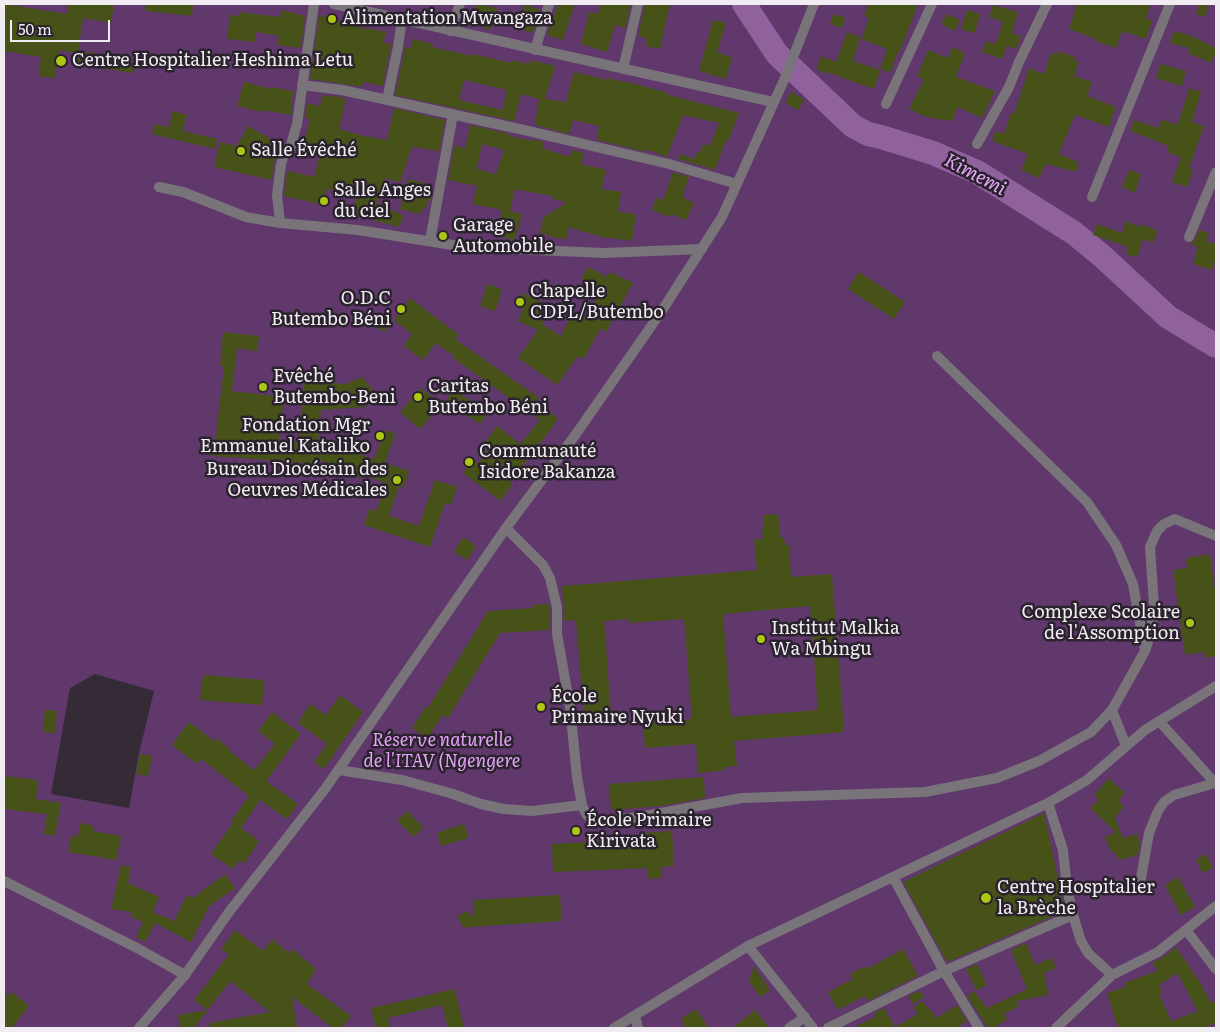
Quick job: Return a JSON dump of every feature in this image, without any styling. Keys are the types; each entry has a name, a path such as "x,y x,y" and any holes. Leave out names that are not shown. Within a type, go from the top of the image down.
{"street":[{"path":"280,223 277,195 281,164 284,155 290,148 297,124 314,4"},
{"path":"334,4 356,6 402,19 535,50 773,102"},
{"path":"450,30 460,4"},
{"path":"535,50 549,4"},
{"path":"623,69 638,4"},
{"path":"139,1028 185,975 229,912 339,770 506,528 614,380 702,249 722,217 784,80 814,4"},
{"path":"886,104 932,4"},
{"path":"977,144 1009,87 1021,57 1047,4"},
{"path":"1092,197 1170,4"},
{"path":"386,100 398,47 402,19"},
{"path":"302,86 321,86 453,114 669,164 736,184"},
{"path":"430,241 453,114"},
{"path":"1189,237 1216,172"},
{"path":"159,187 189,194 246,217 280,223 358,230 466,247 604,253 702,249"},
{"path":"937,356 1087,502 1116,545 1132,584 1145,651"},
{"path":"506,528 543,565 550,578 556,607 557,634 570,707 577,777 582,805 586,814 591,819 600,821 639,817 742,798 925,792 997,778 1039,761 1091,732 1112,710 1145,651 1151,633 1154,606 1150,547 1157,531 1164,524 1175,519 1216,536"},
{"path":"614,1028 748,946 1048,802 1087,780 1145,730 1216,686"},
{"path":"1112,710 1126,746"},
{"path":"1141,878 1148,832 1164,802 1174,795 1216,784 1159,722"},
{"path":"339,770 402,780 504,809 532,811 582,805"},
{"path":"1048,802 1063,850 1067,888 1081,941 1088,953 1112,975"},
{"path":"893,877 944,971 979,1028"},
{"path":"4,881 137,948 185,975"},
{"path":"1056,1028 1112,975 1158,952 1216,906"},
{"path":"828,1028 944,971 1073,915"},
{"path":"1186,930 1216,969"},
{"path":"748,946 813,1028"},
{"path":"635,1016 638,1028"},
{"path":"789,1028 805,1017"}],"green space":[{"name":"Réserve naturelle de l'ITAV (Ngengere","path":"4,4 1216,4 1216,1028 4,1028","holes":["95,674 154,691 139,753 129,808 51,794 70,688"]}],"building":[{"path":"4,4 67,14 68,4 114,4 111,23 83,18 78,53 59,50 55,78 39,76 41,57 4,51"},
{"path":"146,4 193,4 192,16 146,11"},
{"path":"477,4 497,8 491,30 462,20 465,10 475,13"},
{"path":"525,4 540,10 534,31 531,33 516,27"},
{"path":"558,4 575,4 563,40 547,35"},
{"path":"600,4 631,4 625,28 615,25 607,52 581,44 589,12 598,14"},
{"path":"645,4 670,4 660,49 646,46 647,39 638,36"},
{"path":"869,4 918,4 891,72 880,69 887,49 861,39 869,18 864,16"},
{"path":"1077,4 1151,4 1146,18 1152,21 1146,39 1122,31 1116,48 1069,29"},
{"path":"1199,4 1209,4 1205,17 1196,14"},
{"path":"993,5 1018,12 1012,33 1021,36 1016,49 1007,46 1002,59 982,52 986,41 995,44 1003,23 989,17"},
{"path":"281,10 305,16 301,48 277,45 279,36 256,32 255,42 227,39 230,15 239,16 239,12 280,17"},
{"path":"967,10 980,14 975,33 961,29"},
{"path":"833,14 845,18 842,28 830,24"},
{"path":"947,14 960,20 955,31 941,24"},
{"path":"319,15 367,29 386,32 383,43 391,44 383,86 363,82 362,87 310,79"},
{"path":"713,20 726,23 717,53 732,57 726,79 699,71"},
{"path":"1174,31 1192,36 1216,48 1211,63 1188,53 1189,48 1170,43"},
{"path":"847,32 860,37 853,61 880,70 874,89 816,69 821,56 836,62"},
{"path":"413,39 433,44 432,47 472,56 472,54 511,63 512,60 529,64 530,60 555,66 545,99 566,102 574,72 608,80 608,78 628,82 668,93 668,95 739,113 728,141 726,140 715,170 678,159 680,154 694,159 697,152 700,153 703,144 710,146 719,123 683,115 667,157 646,149 646,152 597,140 599,126 573,120 569,134 535,125 539,99 521,94 514,121 395,95 405,47 411,48","holes":["464,80 507,90 502,110 459,100"]},
{"path":"952,47 965,53 956,77 995,91 982,118 958,107 952,121 926,117 909,109 924,79 917,77 928,50 948,58"},
{"path":"80,51 112,56 111,60 135,63 134,73 77,65"},
{"path":"1058,51 1075,57 1074,60 1079,62 1074,76 1092,82 1087,96 1116,107 1109,127 1075,115 1059,154 1078,162 1076,172 1046,164 1039,178 1021,170 1028,154 992,141 995,131 1004,134 1011,113 1014,114 1029,68 1044,74 1051,53 1057,55"},
{"path":"1160,64 1186,71 1182,86 1156,78"},
{"path":"244,82 271,89 271,87 293,91 291,115 263,110 262,112 237,106"},
{"path":"1189,88 1201,92 1192,122 1204,126 1189,168 1193,170 1187,187 1172,182 1181,157 1167,152 1169,146 1130,131 1134,120 1158,128 1162,119 1176,125"},
{"path":"791,92 804,99 798,110 785,103"},
{"path":"323,95 346,98 339,129 364,136 387,140 394,108 445,120 439,151 412,147 400,182 385,178 377,203 404,216 399,227 349,214 358,196 327,189 323,205 284,196 287,171 314,177 320,154 302,150 310,119 305,117 307,103 320,106"},
{"path":"172,111 187,115 183,131 217,139 215,149 152,134 154,124 169,127"},
{"path":"470,125 510,134 510,136 544,142 542,148 570,157 572,150 584,153 581,164 606,170 601,189 621,192 618,212 636,214 632,241 602,237 568,227 567,239 550,237 550,235 540,233 543,218 567,202 552,199 553,196 515,189 510,211 522,214 515,240 496,236 502,210 473,204 477,186 448,180 454,146 465,148","holes":["482,144 504,150 496,174 477,169"]},
{"path":"248,126 284,144 274,162 272,180 214,167 220,142 237,146"},
{"path":"1129,170 1141,174 1135,193 1122,187"},
{"path":"673,172 689,177 682,197 694,203 686,220 671,214 670,217 652,210 656,198 663,200"},
{"path":"408,179 424,183 432,194 430,201 428,200 426,207 424,210 422,209 420,214 400,209"},
{"path":"1126,221 1140,227 1141,224 1158,231 1153,243 1143,239 1137,257 1126,254 1128,247 1093,235 1097,224 1122,233"},
{"path":"1199,230 1209,233 1206,241 1216,244 1216,258 1212,270 1193,264 1198,247 1190,244 1195,240"},
{"path":"588,267 607,277 610,272 633,283 606,332 600,329 584,359 578,356 557,385 518,358 538,330 518,321 523,309 516,306 522,293 550,306 541,326 542,324 561,336 573,312 586,318 601,289 581,279"},
{"path":"859,272 905,302 894,319 848,289"},
{"path":"487,284 502,289 495,311 480,306"},
{"path":"410,298 459,335 455,339 539,398 536,403 558,418 510,482 512,484 501,501 463,473 472,459 478,463 490,445 485,442 497,426 520,444 540,420 453,358 454,356 436,343 423,360 404,346 412,334 394,320"},
{"path":"381,316 391,323 384,332 374,325"},
{"path":"223,332 259,336 257,351 237,348 232,391 284,397 279,440 299,442 305,377 315,382 346,384 362,377 373,390 373,400 365,407 321,410 318,441 374,459 385,430 395,434 385,463 409,471 404,488 399,486 389,516 419,526 435,480 457,487 451,505 445,503 430,547 364,525 369,509 376,511 386,483 363,475 362,479 351,475 352,471 316,459 316,464 207,455 209,443 215,444 224,366 220,366"},
{"path":"454,387 463,393 462,395 488,412 480,424 445,402"},
{"path":"421,388 441,405 420,429 400,412"},
{"path":"778,514 780,537 784,537 785,545 789,545 791,577 832,574 844,732 734,741 737,766 726,767 726,770 698,773 696,744 645,748 643,723 692,719 684,619 629,623 628,619 604,621 611,714 584,716 576,620 564,621 562,586 757,570 754,539 763,539 764,515","holes":["810,606 818,710 731,717 723,614"]},
{"path":"463,537 476,546 467,560 454,552"},
{"path":"1210,554 1216,598 1216,656 1205,658 1204,652 1185,655 1173,570 1187,568 1186,558"},
{"path":"549,604 550,630 500,633 448,718 443,715 427,738 412,728 426,706 428,708 488,611 533,608 532,605"},
{"path":"203,675 264,680 262,705 200,700"},
{"path":"340,695 363,712 324,769 314,762 327,744 298,723 310,704 326,715"},
{"path":"45,710 57,711 55,733 43,732"},
{"path":"272,712 301,734 266,781 298,804 287,819 260,800 241,828 259,841 244,864 239,860 233,869 211,854 249,796 201,759 197,764 172,745 189,722 214,741 216,738 254,770 275,744 258,731"},
{"path":"140,754 152,756 148,776 136,774"},
{"path":"4,776 38,780 36,799 61,803 55,836 44,834 47,814 4,809"},
{"path":"704,777 705,798 662,806 611,810 609,784"},
{"path":"1109,778 1125,793 1118,801 1124,807 1115,817 1123,838 1137,834 1140,845 1138,855 1119,860 1115,852 1112,853 1105,837 1116,832 1090,808 1099,799 1094,795"},
{"path":"407,811 423,827 414,837 397,821"},
{"name":"Centre Hospitalier la Brèche","path":"1044,813 1065,911 947,962 903,882"},
{"path":"80,823 94,826 93,831 121,836 116,860 68,852 71,836 78,837"},
{"path":"464,824 468,838 441,846 437,833"},
{"path":"672,831 674,866 662,867 662,878 648,879 648,868 553,872 552,844 642,839 642,833"},
{"path":"1206,854 1213,868 1202,873 1196,859"},
{"path":"121,865 131,867 128,883 159,897 153,912 174,921 187,895 193,898 225,874 235,888 209,906 191,942 155,923 145,942 136,937 143,922 130,916 132,912 111,909"},
{"path":"1178,877 1195,907 1181,915 1165,885"},
{"path":"560,895 562,921 468,927 464,929 457,916 467,911 474,918 473,900"},
{"path":"235,930 263,951 272,939 289,953 292,949 316,969 307,984 351,1016 342,1028 333,1028 292,997 297,1028 210,1028 210,1023 270,1012 230,981 208,1010 194,1000 229,954 221,949"},
{"path":"1026,943 1035,965 1052,958 1056,968 1044,973 1048,995 1016,1001 1019,1006 1004,1014 1007,1019 994,1028 988,1028 967,996 974,991 987,1008 1027,989 1011,950"},
{"path":"1176,947 1211,1003 1216,1001 1216,1023 1202,1028 1118,1028 1107,993 1125,987 1124,983 1158,971 1152,963","holes":["1177,973 1198,1011 1171,1021 1159,994 1162,993 1159,985"]},
{"path":"903,949 918,976 868,1001 865,996 838,1010 828,992 853,979 850,974 865,966 867,969"},
{"path":"977,964 987,985 976,990 966,969"},
{"path":"754,966 770,990 760,997 749,981"},
{"path":"455,989 464,1028 448,1028 442,1005 388,1018 390,1028 376,1028 371,1008"},
{"path":"919,991 924,997 913,1004 908,996"},
{"path":"4,992 9,996 12,992 29,1006 12,1028 4,1028"},
{"path":"922,1001 937,1018 957,1005 967,1021 956,1028 853,1028 876,1016 874,1013 884,1008 895,1027 918,1014 913,1008"},
{"path":"697,1009 708,1028 686,1028 681,1018"},
{"path":"208,1010 194,1028 180,1028 178,1015"},
{"path":"755,1010 769,1028 732,1028"}],"waterway":[{"name":"Kimemi","path":"744,4 777,54 853,126 868,134 933,153 977,172 1074,233 1102,256 1168,317 1216,346"}],"place":[{"name":"Alimentation Mwangaza","path":"332,19"},
{"name":"Centre Hospitalier Heshima Letu","path":"61,61"},
{"name":"Salle Évêché","path":"241,151"},
{"name":"Salle Anges du ciel","path":"324,201"},
{"name":"Garage Automobile","path":"443,236"},
{"name":"Chapelle CDPL/Butembo","path":"520,302"},
{"name":"O.D.C Butembo Béni","path":"401,309"},
{"name":"Evêché Butembo-Beni","path":"263,387"},
{"name":"Caritas Butembo Béni","path":"418,397"},
{"name":"Fondation Mgr Emmanuel Kataliko","path":"380,436"},
{"name":"Communauté Isidore Bakanza","path":"469,462"},
{"name":"Bureau Diocésain des Oeuvres Médicales","path":"397,480"},
{"name":"Complexe Scolaire de l'Assomption","path":"1190,623"},
{"name":"Institut Malkia Wa Mbingu","path":"761,639"},
{"name":"École Primaire Nyuki","path":"541,707"},
{"name":"École Primaire Kirivata","path":"576,831"},
{"name":"Centre Hospitalier la Brèche","path":"986,898"}]}
